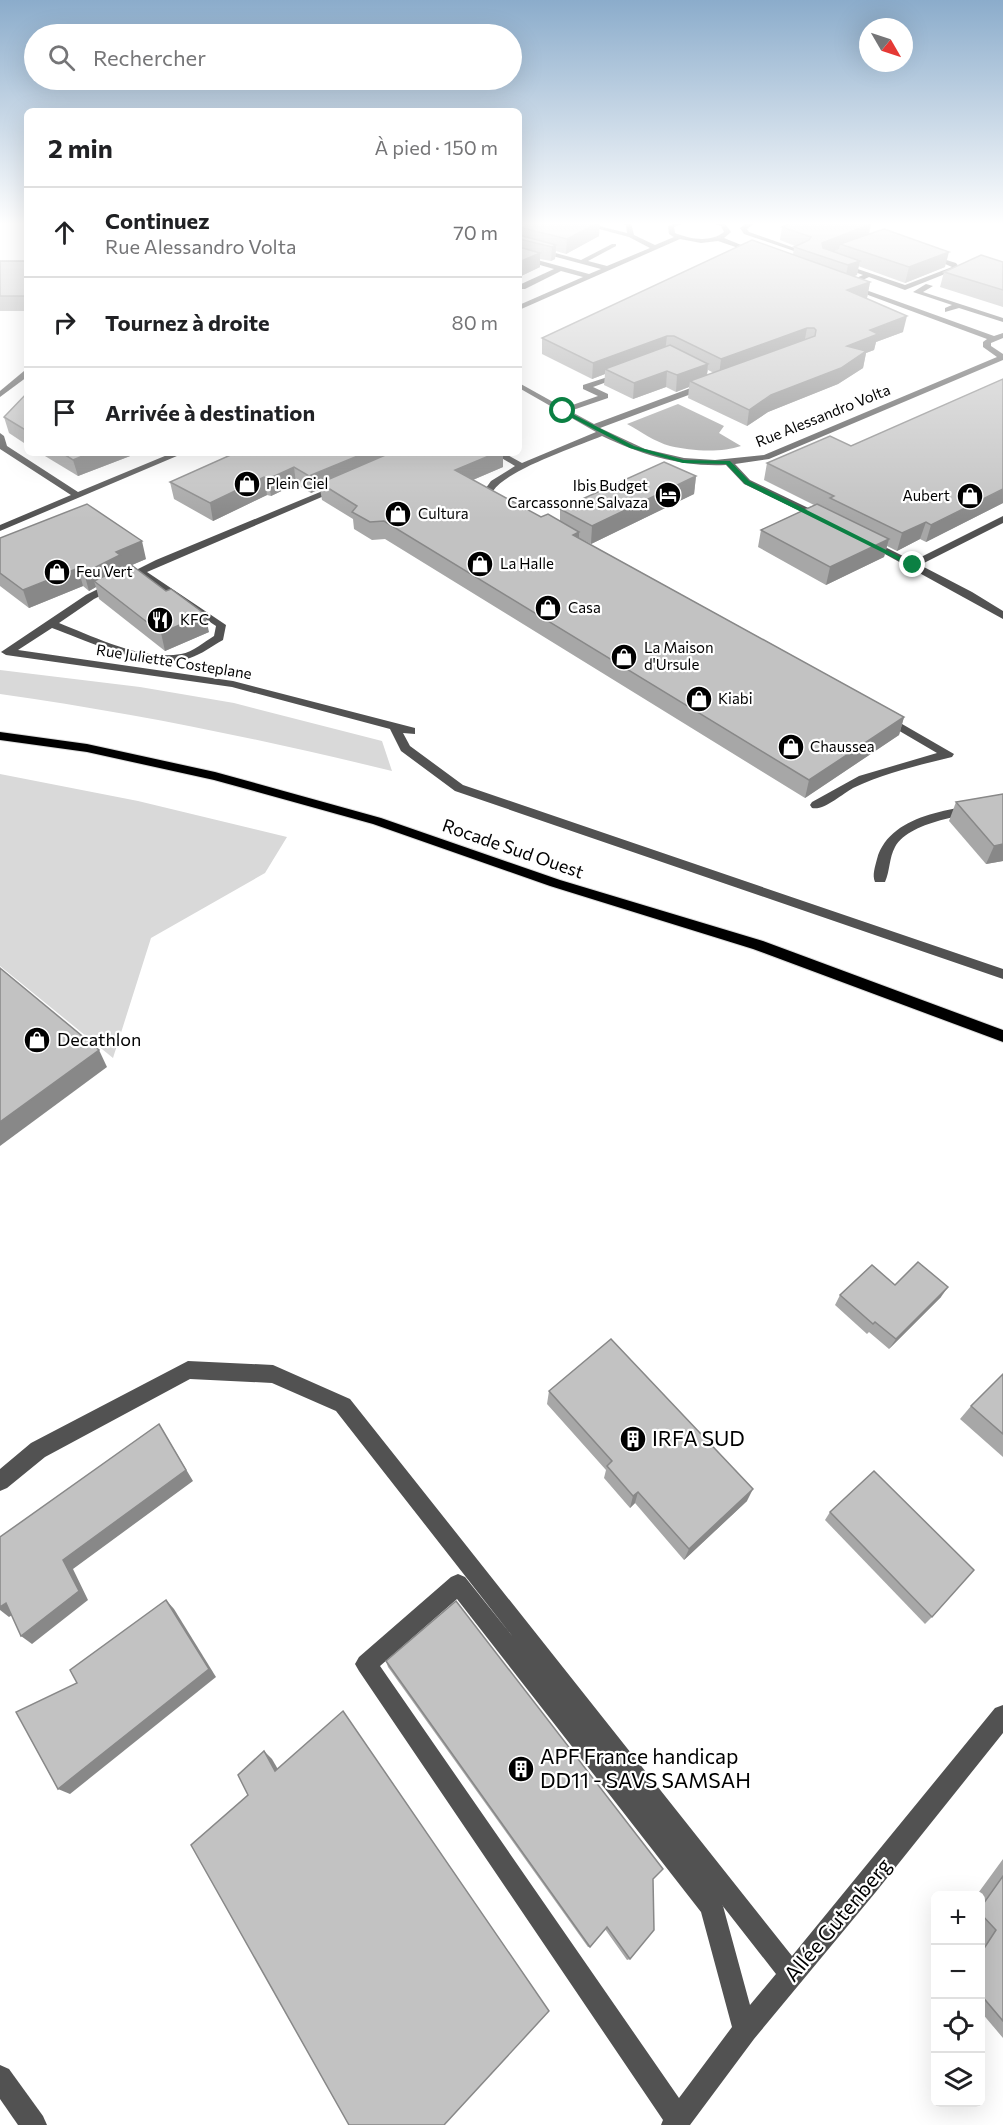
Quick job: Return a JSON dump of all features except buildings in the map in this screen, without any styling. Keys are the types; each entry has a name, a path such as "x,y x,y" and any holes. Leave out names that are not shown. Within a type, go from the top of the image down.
{"main road":[{"name":"Rocade Sud Ouest","path":"0,736 87,748 215,776 377,822 555,883 758,945 1003,1036"}],"street":[{"path":"941,320 992,338"},
{"path":"1003,335 987,342 987,347 1003,358"},
{"name":"Rue Alessandro Volta","path":"522,387 632,447 683,461 728,462 766,457 1003,358"},
{"path":"0,386 24,367"},
{"path":"563,411 605,396 586,387 627,372"},
{"path":"0,395 24,375"},
{"path":"594,427 719,381"},
{"path":"2,432 3,447 78,496"},
{"path":"508,504 488,492 494,483 522,466 604,432"},
{"path":"0,528 173,456"},
{"path":"503,456 522,466"},
{"path":"728,462 747,482 827,521"},
{"path":"4,652 52,624 90,597 141,572 345,485"},
{"path":"913,565 1003,519"},
{"path":"855,535 1003,616"},
{"path":"52,624 115,647 160,657 183,657 219,638 221,626 141,572"},
{"name":"Rue Juliette Costeplane","path":"4,652 233,684 411,731"},
{"path":"816,805 837,790 875,773 948,754 868,709"},
{"path":"394,726 405,748 459,788 1003,974"},
{"path":"880,879 882,861 893,840 908,828 1003,804"},
{"path":"0,1481 38,1450 188,1370 273,1374 343,1406 792,1975"},
{"path":"676,2122 366,1664 458,1584 711,1906 745,2030"},
{"name":"Allée Gutenberg","path":"676,2122 745,2030 1003,1716"},
{"path":"0,2078 34,2125"}],"shaded area":[{"path":"678,404 724,426 719,433 741,446 715,450 678,448 659,442 627,424"},
{"path":"0,670 140,687 234,703 382,741 392,771 197,728 0,694"},
{"path":"0,774 138,801 287,837 265,873 151,938 113,1058 0,966"}],"place":[{"name":"Plein Ciel","path":"247,484"},
{"name":"Ibis Budget Carcassonne Salvaza","path":"668,495"},
{"name":"Aubert","path":"970,496"},
{"name":"Cultura","path":"398,514"},
{"name":"La Halle","path":"480,564"},
{"name":"Feu Vert","path":"57,572"},
{"name":"Casa","path":"548,608"},
{"name":"KFC","path":"160,620"},
{"name":"La Maison d'Ursule","path":"624,657"},
{"name":"Kiabi","path":"699,699"},
{"name":"Chaussea","path":"791,747"},
{"name":"Decathlon","path":"37,1040"},
{"name":"IRFA SUD","path":"633,1439"},
{"name":"APF France handicap DD11 - SAVS SAMSAH","path":"521,1769"}],"route":[{"path":"563,411 632,447 683,461 728,462 747,482 913,565"}]}
